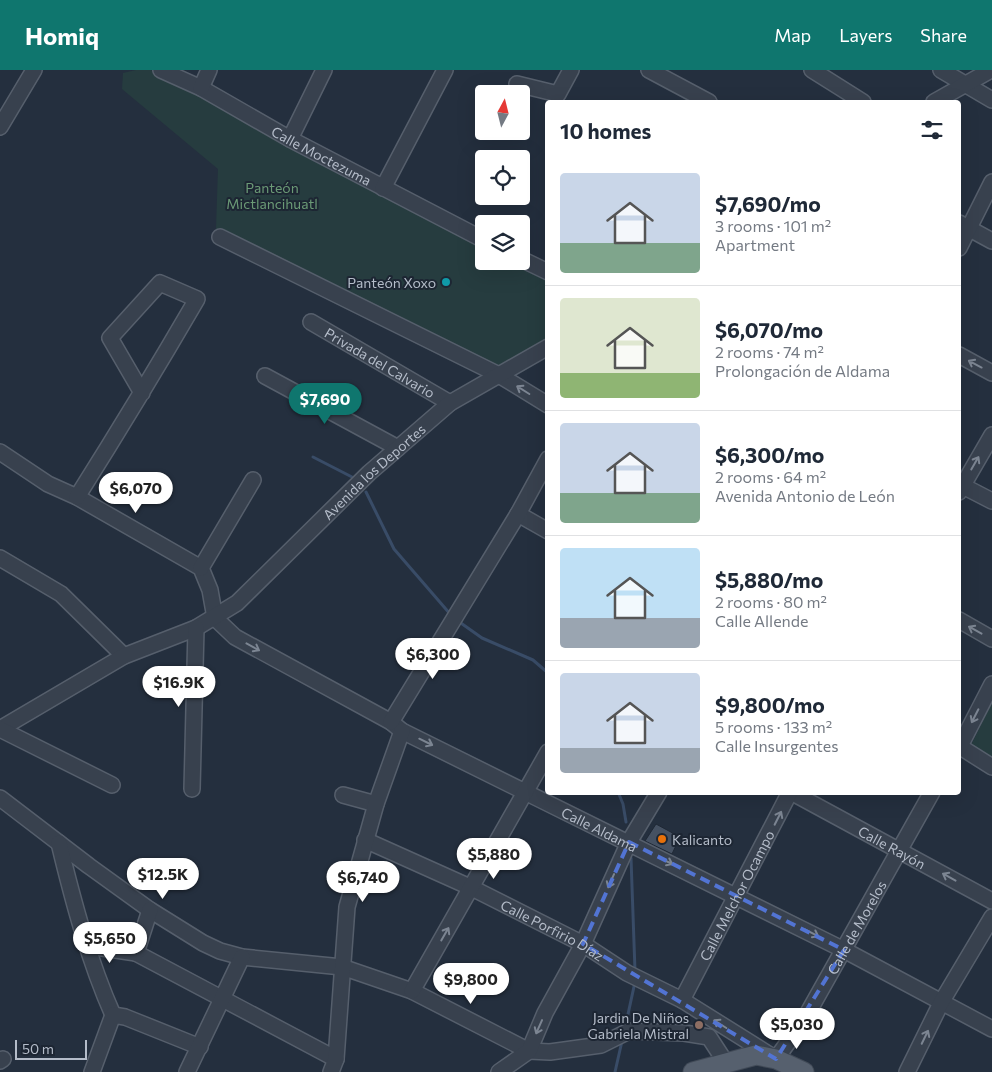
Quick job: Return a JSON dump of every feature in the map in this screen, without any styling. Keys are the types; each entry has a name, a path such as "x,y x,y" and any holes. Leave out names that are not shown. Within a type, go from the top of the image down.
{"main road":[{"path":"693,1072 734,1069 756,1055 776,1059 804,1072"}],"street":[{"path":"0,127 34,70"},
{"name":"Calle Moctezuma","path":"161,70 201,88 290,139 475,235"},
{"path":"201,88 209,70"},
{"path":"290,139 324,70"},
{"path":"383,188 445,70"},
{"path":"517,84 558,94 571,70"},
{"path":"649,70 671,75 690,98"},
{"path":"812,70 859,100"},
{"path":"941,70 992,100"},
{"path":"937,100 991,70"},
{"path":"961,239 964,226 992,182"},
{"path":"964,226 992,241"},
{"path":"220,237 499,375 545,403"},
{"path":"530,263 545,271"},
{"path":"77,497 142,393 197,299 160,283 110,338 142,393"},
{"name":"Privada del Calvario","path":"311,322 450,403"},
{"name":"Avenida los Deportes","path":"0,729 124,656 196,628 237,603 369,473 450,403 545,349"},
{"path":"961,356 992,373"},
{"path":"265,376 398,448"},
{"path":"961,485 992,435"},
{"path":"0,452 48,484 77,497 201,568 210,590 215,618"},
{"path":"89,946 136,953 223,997 333,1065 347,907 396,726 454,618 518,514 545,464"},
{"path":"201,568 253,480"},
{"path":"961,487 992,501"},
{"path":"518,514 545,529"},
{"path":"0,558 61,594 124,656"},
{"name":"Calle Aldama","path":"215,618 235,637 396,726 844,950 942,1001 992,1030"},
{"path":"961,621 992,639"},
{"path":"192,789 196,628"},
{"path":"961,742 992,684"},
{"path":"0,729 112,785"},
{"path":"961,747 992,767"},
{"path":"412,991 545,757"},
{"path":"343,795 376,804"},
{"path":"499,1072 529,1052 545,1013 583,944 629,842 658,795"},
{"name":"Calle Melchor Ocampo","path":"682,1000 789,795"},
{"name":"Calle Rayón","path":"797,795 992,901"},
{"name":"Calle de Morelos","path":"776,1059 804,1020 930,795"},
{"path":"0,798 150,910 203,943 220,951 242,957 342,967 412,991 529,1052 550,1052 601,1045 629,1032 684,1032 709,1037 734,1069"},
{"name":"Calle Porfirio Díaz","path":"365,840 472,888 583,944 627,973 682,1000"},
{"path":"59,843 70,889 113,1015 92,1072"},
{"path":"136,953 150,910"},
{"path":"907,1072 942,1001 992,917"},
{"path":"187,1072 242,957"},
{"path":"682,1000 776,1059"},
{"path":"113,1015 125,1017 200,1047"}],"highlighted area":[{"path":"629,842 844,950 776,1059 583,944"}],"green space":[{"name":"Panteón Mictlancihuatl","path":"136,70 151,70 475,241 475,270 530,270 545,277 545,348 499,375 474,357 216,229 218,169 122,89 123,73"},
{"path":"992,703 992,765 968,751"}],"building":[{"name":"Kalicanto","path":"656,824 680,837 672,854 645,841"}],"waterway":[{"path":"313,457 352,477"},
{"path":"366,492 394,549 451,615"},
{"path":"458,621 482,638 533,660 545,670"},
{"path":"619,795 626,822"},
{"path":"631,858 635,971"},
{"path":"625,1028 635,982"},
{"path":"615,1072 622,1041"}],"place":[{"name":"Panteón Xoxo","path":"446,282"},
{"name":"Kalicanto","path":"662,839"},
{"name":"Jardin De Niños Gabriela Mistral","path":"699,1025"}]}
